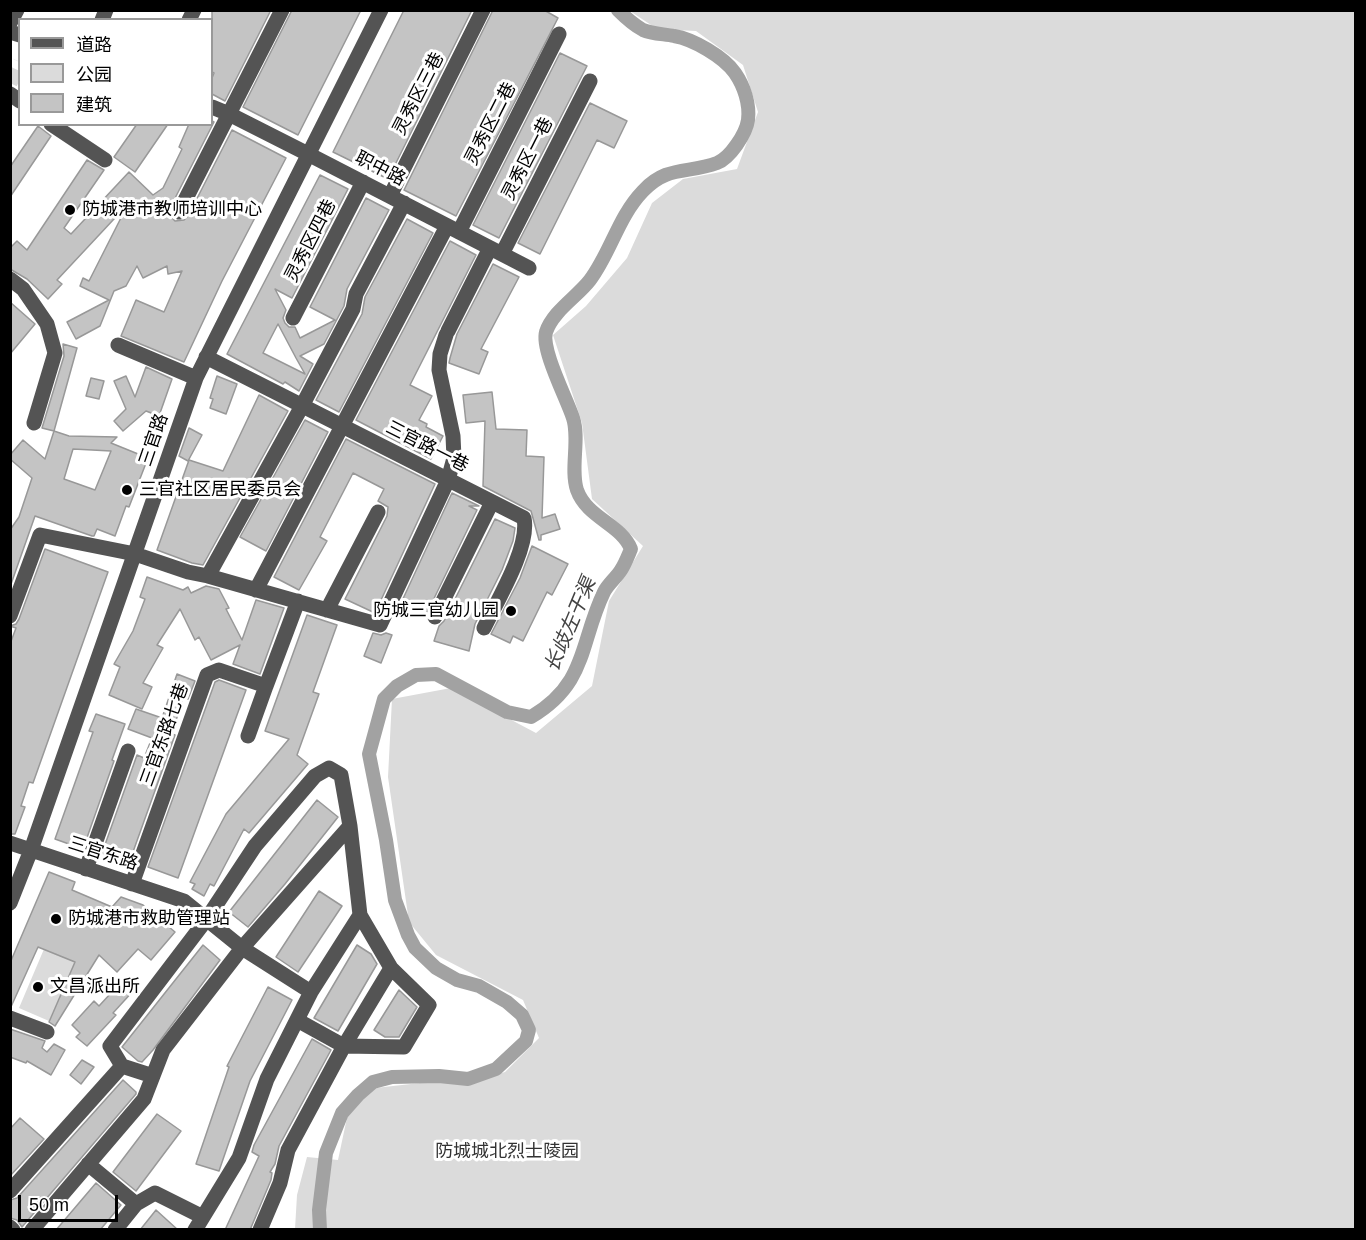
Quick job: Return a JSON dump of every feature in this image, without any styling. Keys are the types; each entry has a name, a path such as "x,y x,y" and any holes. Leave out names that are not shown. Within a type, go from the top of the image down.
{"street":[{"path":"10,23 17,10"},
{"path":"179,212 282,10"},
{"name":"三官路","path":"10,903 31,850 196,378 381,10"},
{"name":"灵秀区三巷","path":"208,576 353,309 356,294 483,10"},
{"name":"灵秀区二巷","path":"256,590 401,315 453,229 559,34"},
{"name":"灵秀区一巷","path":"327,610 380,625 448,480 454,458 453,436 439,370 440,354 447,333 496,251 590,81"},
{"name":"职中路","path":"213,107 529,268"},
{"path":"54,126 105,160"},
{"name":"灵秀区四巷","path":"293,318 363,182"},
{"path":"10,279 23,289 47,324 55,353 34,423"},
{"path":"118,345 196,378"},
{"name":"三官路一巷","path":"206,357 524,518 526,528 514,567 484,628"},
{"path":"435,617 492,502"},
{"path":"10,616 40,535 135,554 188,572 327,610 378,512"},
{"path":"248,736 298,601"},
{"name":"三官东路七巷","path":"132,884 207,675 219,670 266,686"},
{"path":"86,869 128,752"},
{"path":"153,1076 122,1066 110,1046 206,920 255,846 315,776 329,768 341,775 350,826 360,915 391,968 429,1005 404,1047 344,1046 297,1020"},
{"path":"32,1230 144,1099 163,1050 242,948 350,826"},
{"name":"三官东路","path":"10,843 184,902 206,920"},
{"path":"115,1230 136,1204 155,1193 199,1223 238,1158 267,1079 311,992 360,915"},
{"path":"206,920 242,948 311,992"},
{"path":"260,1230 280,1183 288,1150 344,1046 391,968"},
{"path":"10,1018 47,1032"},
{"path":"10,1191 122,1066"},
{"path":"88,1164 136,1204"}],"green space":[{"name":"防城城北烈士陵园","path":"630,11 1355,11 1355,1229 295,1229 297,1195 307,1157 338,1160 348,1113 359,1099 375,1088 438,1081 468,1083 505,1072 539,1038 523,1000 436,955 409,922 388,777 392,699 451,688 536,733 592,686 609,601 643,546 592,499 582,423 553,335 586,306 627,258 652,203 683,179 737,169 758,112 743,65 696,31 657,29"},
{"path":"44,949 75,962 49,1021 19,1008"}],"building":[{"path":"212,10 271,10 225,101 213,95"},
{"path":"292,10 361,10 298,135 243,107"},
{"path":"404,10 472,10 388,179 333,152"},
{"path":"493,10 544,10 558,18 456,216 404,190"},
{"path":"560,53 587,66 499,238 473,225"},
{"path":"590,103 627,121 614,148 597,140 540,254 518,243"},
{"path":"38,126 51,136 10,197 10,167"},
{"path":"136,126 167,126 135,172 114,157"},
{"path":"188,126 212,126 170,208 171,217 175,221 184,220 188,216 232,130 286,158 222,281 184,362 121,336 136,300 164,312 182,271 168,274 167,266 143,278 137,266 126,286 114,291 100,326 76,339 67,322 109,300 80,286 83,278 89,281 128,204 57,280 62,284 48,299 27,279 10,269 10,248 17,241 27,250 87,160 104,170 64,228 71,234 129,172 153,195 163,188 182,149 179,147"},
{"path":"320,175 348,189 292,298 275,289 286,310 283,318 285,323 289,327 295,327 300,338 335,320 310,307 366,198 389,210 347,289 344,306 324,344 300,356 313,364 299,391 227,354","holes":["278,324 305,374 263,353"]},
{"path":"407,219 433,233 339,412 316,400 362,314 365,297"},
{"path":"450,241 476,255 410,385 432,396 419,420 427,424 426,427 443,436 431,459 356,420"},
{"path":"493,264 519,277 481,349 488,352 479,374 449,363 457,334"},
{"path":"10,302 35,324 10,354"},
{"path":"63,344 77,348 54,431 42,428 64,356"},
{"path":"146,367 172,379 159,416 146,411 123,431 114,421 126,409 114,381 126,376 135,397"},
{"path":"217,376 237,384 226,414 210,408 213,399 210,398"},
{"path":"91,378 104,381 99,399 86,396"},
{"path":"492,392 496,429 527,430 526,456 544,457 542,518 555,514 560,529 541,535 541,540 539,540 531,511 483,486 485,421 466,423 463,395"},
{"path":"259,395 288,411 203,565 157,550 189,460 223,471"},
{"path":"305,420 328,432 266,551 240,537"},
{"path":"189,428 202,435 188,461 179,456"},
{"path":"54,431 69,436 117,437 111,443 148,458 115,536 97,529 92,536 35,516 10,587 10,530 19,517 32,478 10,459 10,455 23,440 45,459","holes":["73,449 111,451 95,490 64,479"]},
{"path":"346,439 435,484 375,613 345,599 387,516 388,507 378,501 384,489 353,473 320,537 327,541 299,590 274,577"},
{"path":"452,493 479,506 469,506 477,510 426,615 401,603"},
{"path":"495,519 515,528 513,541 502,570 475,624 469,651 434,641 439,626 444,621"},
{"name":"防城三官幼儿园","path":"532,546 568,564 552,595 547,592 523,641 513,636 510,643 491,634 520,578"},
{"path":"45,549 108,572 33,783 29,782 21,806 25,807 15,834 10,834 10,644 16,628 10,626 16,624 19,619"},
{"path":"147,577 183,590 188,587 191,593 206,586 219,589 229,608 226,609 242,640 256,600 284,608 260,674 233,664 240,645 211,660 199,637 195,640 180,609 157,645 163,648 143,683 152,687 142,709 109,695 120,667 114,664 133,631 145,599 140,597"},
{"path":"307,615 337,625 313,692 319,694 297,755 308,764 249,833 244,829 214,886 210,884 204,896 192,889 195,884 190,882 226,814 289,739 265,731"},
{"path":"373,633 392,635 381,663 364,656"},
{"path":"177,674 195,681 188,699 183,697 172,734 175,735 129,863 102,853 137,755 144,758 152,738 128,729 136,709 162,718"},
{"path":"219,680 246,690 178,878 148,867 215,682"},
{"path":"96,714 125,724 83,849 55,839 93,732 89,731"},
{"path":"317,800 338,817 248,927 229,912"},
{"path":"49,872 75,882 72,890 112,907 121,897 143,905 175,932 151,960 138,949 117,972 99,955 55,1026 49,1022 75,962 38,947 10,1009 10,963"},
{"path":"319,891 342,906 298,972 276,957"},
{"path":"203,945 220,960 153,1050 142,1062 138,1061 122,1047"},
{"path":"357,945 371,954 377,964 338,1031 314,1018"},
{"path":"123,980 134,990 113,1013 116,1015 87,1046 76,1037 80,1033 72,1025 94,1001 99,1006"},
{"path":"268,987 292,1000 250,1081 219,1171 196,1164 229,1067 227,1066"},
{"path":"399,990 417,1007 399,1037 385,1037 374,1030"},
{"path":"10,1029 45,1041 42,1048 47,1052 54,1044 65,1050 51,1075 27,1061 26,1063 10,1057"},
{"path":"312,1039 331,1050 279,1146 275,1164 270,1172 272,1173 271,1180 250,1230 225,1230 259,1156 252,1152 254,1145"},
{"path":"82,1060 94,1067 81,1084 70,1075"},
{"path":"123,1080 136,1094 22,1227 17,1220 10,1218 10,1200 17,1198"},
{"path":"157,1114 181,1131 136,1191 113,1172"},
{"path":"20,1118 44,1139 10,1176 10,1129"},
{"path":"96,1183 121,1205 100,1230 56,1230"},
{"path":"156,1210 178,1230 140,1230"}],"waterway":[{"name":"长歧左干渠","path":"320,1230 319,1210 326,1153 342,1113 358,1095 373,1082 392,1077 439,1076 468,1079 496,1069 526,1041 529,1030 522,1015 507,1002 479,986 457,980 436,968 415,948 395,900 369,754 384,699 397,686 416,675 436,674 507,712 531,717 549,704 573,676 604,592 621,570 631,549 620,533 588,508 577,490 574,473 575,426 547,350 546,332 554,317 590,280 627,212 643,191 661,177 722,160 741,138 747,126 748,114 746,95 735,73 724,61 690,41 643,30 618,10"}],"tunnel":[{"path":"10,83 18,66"}],"place":[{"name":"防城港市教师培训中心","path":"70,210"},
{"name":"三官社区居民委员会","path":"127,490"},
{"name":"防城三官幼儿园","path":"511,611"},
{"name":"防城港市救助管理站","path":"56,919"},
{"name":"文昌派出所","path":"38,987"}]}
